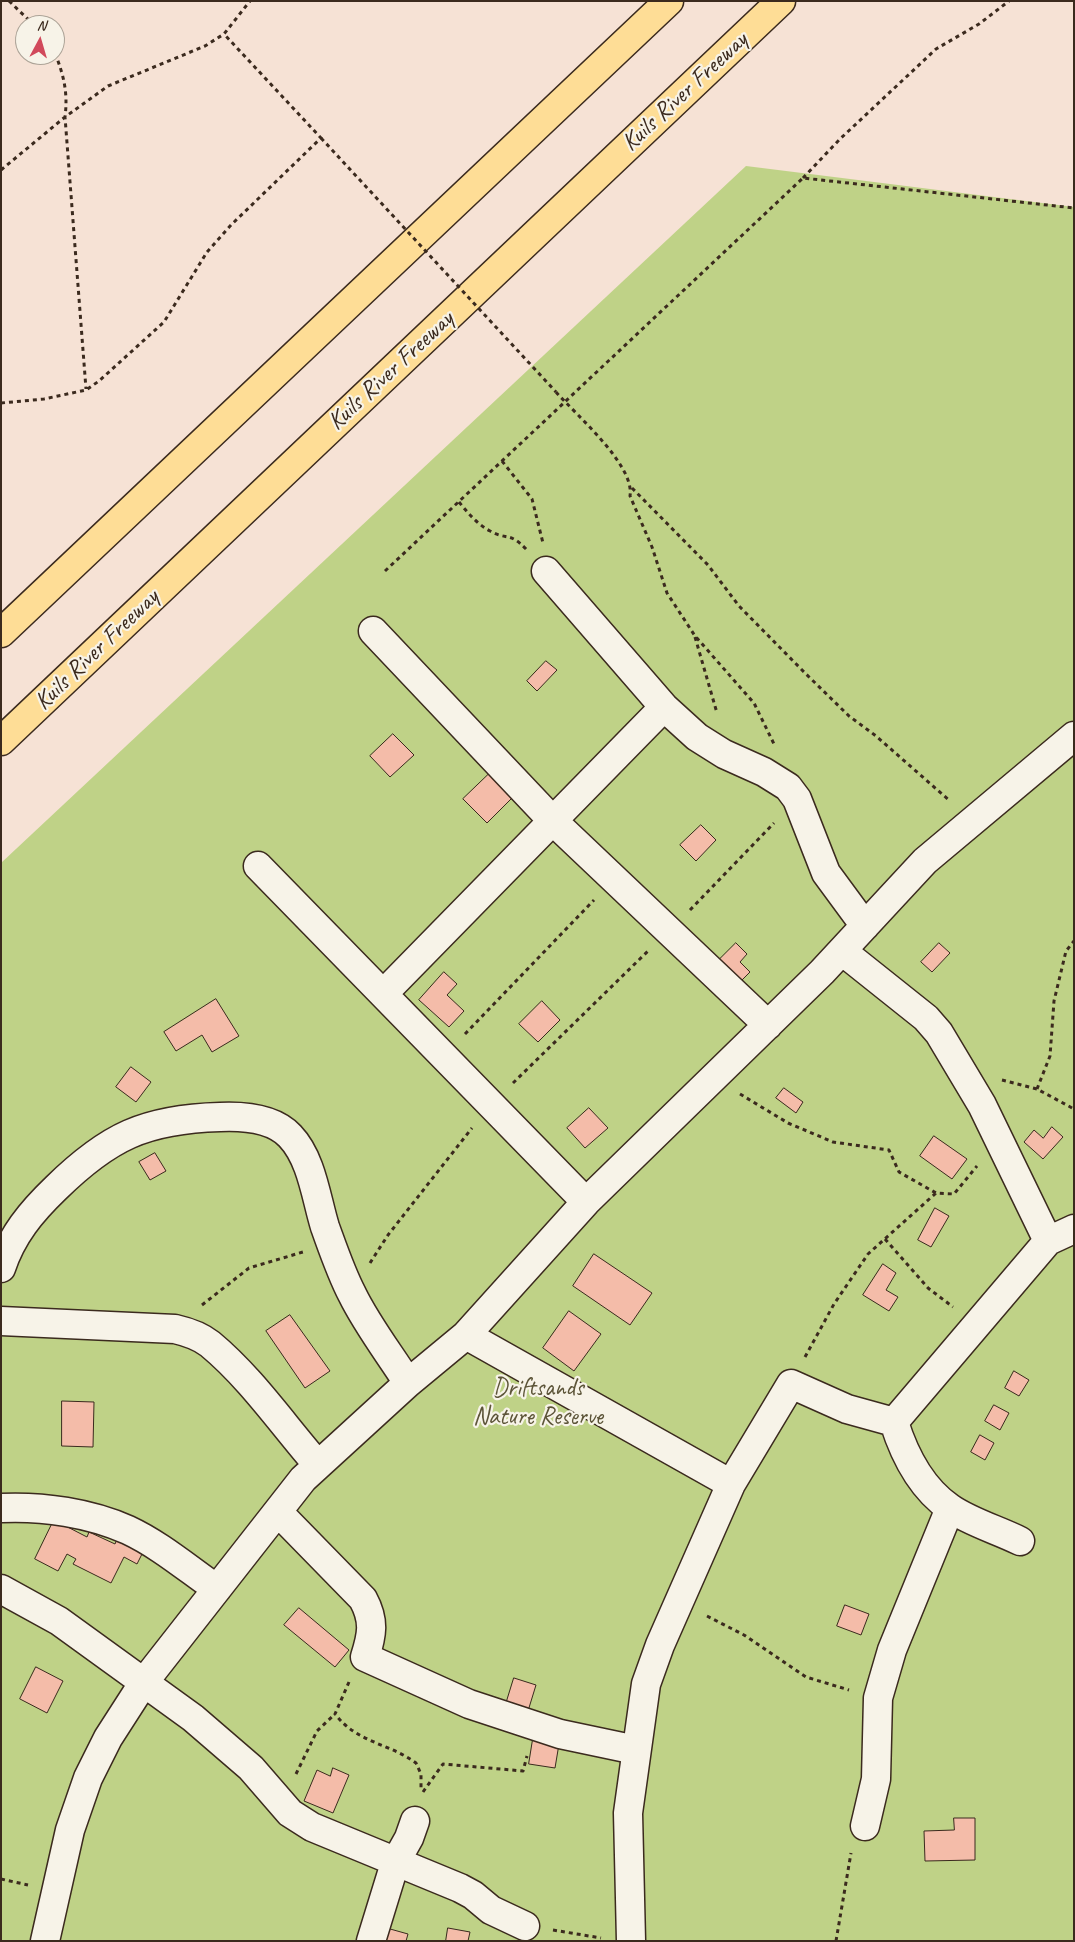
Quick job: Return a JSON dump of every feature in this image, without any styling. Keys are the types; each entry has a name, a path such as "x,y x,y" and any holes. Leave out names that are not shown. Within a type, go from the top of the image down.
{"highway":[{"path":"1,633 669,1"},
{"name":"Kuils River Freeway","path":"1,742 781,1"}],"street":[{"path":"546,571 664,707 697,737 724,754 764,772 792,793 826,873 864,926"},
{"path":"373,631 553,821 768,1025"},
{"path":"383,994 664,707"},
{"path":"44,1941 70,1830 88,1778 108,1738 144,1682 303,1479 408,1383 466,1335 586,1202 842,951 926,862 972,820 1030,775 1074,736"},
{"path":"258,866 586,1202"},
{"path":"842,951 926,1018 950,1051 999,1140 1048,1241"},
{"path":"1,1268 17,1232 35,1208 102,1147 131,1133 162,1122 191,1118 253,1118 277,1126 290,1136 302,1153 332,1244 351,1293 375,1335 408,1383"},
{"path":"894,1422 1048,1241 1074,1229"},
{"path":"1,1320 175,1328 190,1332 209,1344 243,1377 318,1464"},
{"path":"466,1335 731,1484"},
{"path":"631,1941 628,1813 646,1684 679,1602 731,1484 791,1384 847,1409 894,1422"},
{"path":"894,1422 901,1444 918,1475 950,1508 1020,1541"},
{"path":"1,1508 49,1510 102,1520 128,1530 163,1550 217,1589"},
{"path":"865,1826 876,1779 878,1698 892,1650 950,1508"},
{"path":"278,1512 364,1600 373,1624 365,1657 469,1704 560,1734 636,1750"},
{"path":"1,1589 59,1621 193,1718 251,1768 290,1814 312,1828 395,1864 473,1894 491,1910 525,1926"},
{"path":"371,1941 395,1864 409,1838 415,1821"}],"path":[{"path":"9,1 24,15"},
{"path":"1,170 65,117 108,86 205,46 224,34 250,1"},
{"path":"385,571 803,178 840,139 936,48 979,24 1009,1"},
{"path":"224,34 618,458 632,488 708,565 739,606 849,716 876,736 972,820"},
{"path":"60,65 65,78 68,98 65,117 86,390"},
{"path":"1,403 44,399 86,390 164,322 208,252 231,225 321,138"},
{"path":"803,178 1074,208"},
{"path":"502,461 532,499 543,540 546,571"},
{"path":"351,1293 388,1235 490,1105 669,931 792,793 768,729 754,703 695,636 667,593 652,547 630,496 632,488"},
{"path":"459,502 479,525 492,533 515,537 546,571"},
{"path":"695,636 719,718 724,754"},
{"path":"444,1057 614,879"},
{"path":"1037,1089 1050,1056 1054,1001 1066,951 1074,941"},
{"path":"960,1069 1037,1089 1074,1109"},
{"path":"714,1078 788,1123 833,1142 889,1150 899,1172 936,1193 954,1194 999,1140"},
{"path":"791,1384 834,1304 868,1254 936,1193"},
{"path":"885,1239 928,1288 976,1324"},
{"path":"175,1328 249,1268 332,1244 376,1255"},
{"path":"679,1602 744,1635 806,1677 878,1698"},
{"path":"274,1796 291,1784 317,1730 334,1714 346,1686 365,1657"},
{"path":"334,1714 346,1728 356,1734 416,1763 421,1774 422,1795 443,1764 524,1771 534,1726"},
{"path":"836,1941 850,1854 865,1826"},
{"path":"525,1926 603,1938"}],"green space":[{"name":"Driftsands Nature Reserve","path":"746,166 1074,207 1074,1941 1,1941 1,863"}],"building":[{"path":"546,661 557,670 537,691 527,681"},
{"path":"393,734 414,755 390,777 370,756"},
{"path":"489,774 512,798 487,823 463,799"},
{"path":"701,825 716,840 696,861 680,845"},
{"path":"736,943 747,954 740,962 750,972 739,983 717,962"},
{"path":"939,943 950,953 932,972 921,962"},
{"path":"444,972 457,984 447,995 464,1011 449,1027 419,1000"},
{"path":"216,999 239,1036 212,1052 202,1035 176,1051 164,1032"},
{"path":"542,1001 560,1020 538,1042 519,1024"},
{"path":"131,1067 151,1082 136,1102 116,1087"},
{"path":"784,1088 803,1102 796,1113 776,1098"},
{"path":"589,1108 608,1128 585,1148 567,1128"},
{"path":"1052,1127 1063,1137 1043,1159 1024,1142 1034,1130 1043,1138"},
{"path":"934,1136 967,1159 952,1179 920,1156"},
{"path":"155,1153 166,1171 150,1180 139,1162"},
{"path":"935,1208 949,1216 931,1247 918,1240"},
{"path":"594,1254 652,1293 630,1325 573,1286"},
{"path":"883,1264 896,1273 886,1290 898,1297 889,1311 863,1295"},
{"path":"569,1311 601,1334 574,1371 543,1348"},
{"path":"290,1315 330,1371 305,1388 266,1331"},
{"path":"1014,1371 1029,1380 1019,1396 1005,1388"},
{"path":"62,1401 94,1402 93,1447 62,1446"},
{"path":"994,1405 1009,1413 1000,1430 985,1421"},
{"path":"980,1435 994,1443 985,1460 971,1452"},
{"path":"54,1520 87,1537 89,1532 115,1544 118,1537 144,1550 137,1564 124,1557 111,1583 73,1564 76,1559 67,1554 58,1571 35,1559"},
{"path":"845,1605 869,1614 861,1635 837,1626"},
{"path":"299,1608 349,1650 335,1667 284,1625"},
{"path":"36,1667 63,1681 47,1713 20,1699"},
{"path":"514,1678 536,1685 528,1711 506,1704"},
{"path":"533,1739 559,1744 555,1768 529,1764"},
{"path":"333,1768 349,1775 333,1813 304,1801 317,1770 330,1776"},
{"path":"954,1818 975,1818 975,1860 925,1861 924,1831 954,1830"},
{"path":"383,1927 408,1934 406,1941 379,1941"},
{"path":"448,1928 470,1932 468,1941 446,1941"}]}
